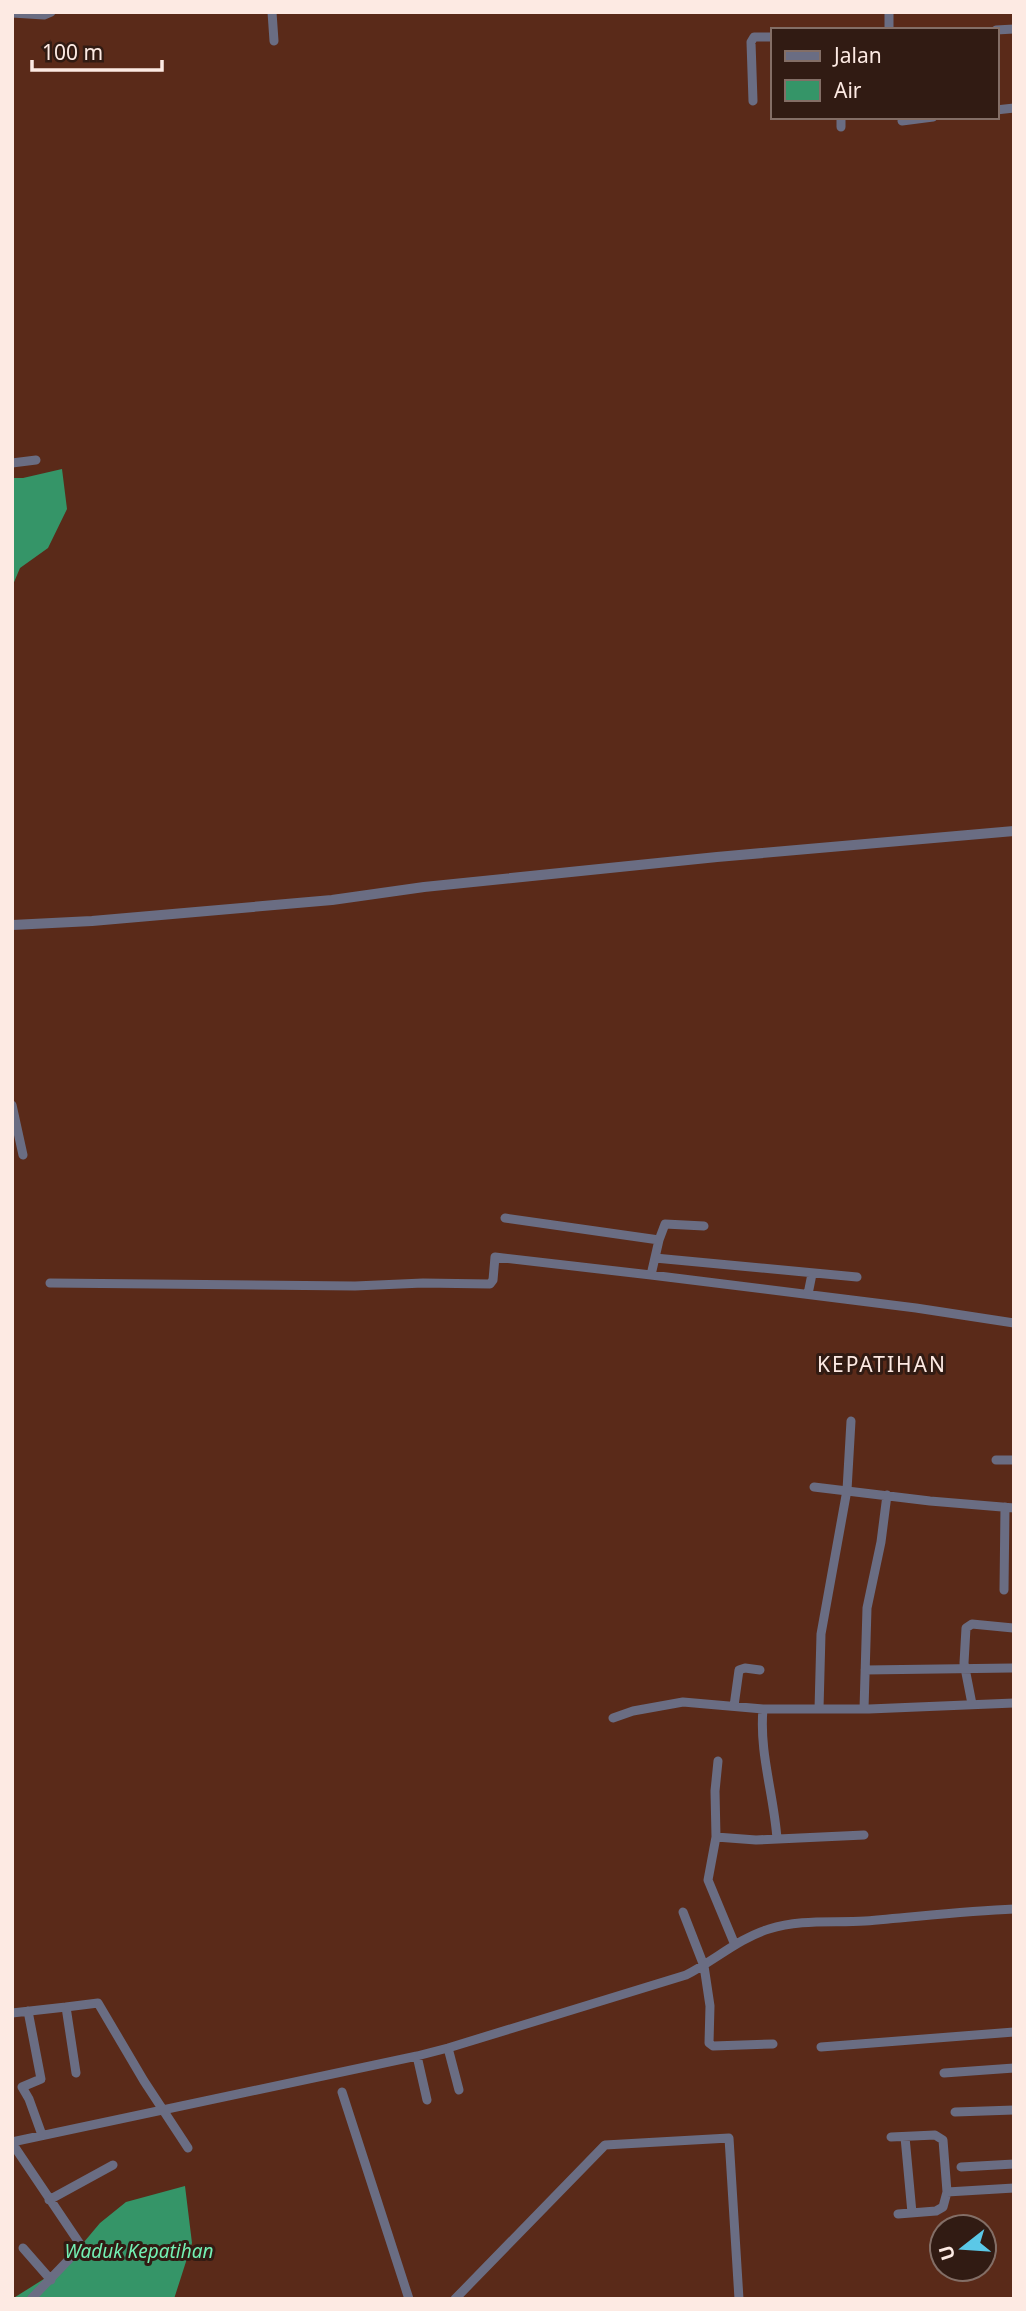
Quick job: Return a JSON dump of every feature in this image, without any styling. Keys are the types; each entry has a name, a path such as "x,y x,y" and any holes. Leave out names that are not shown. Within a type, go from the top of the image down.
{"street":[{"path":"12,13 44,15 51,12"},
{"path":"272,12 274,41"},
{"path":"753,102 751,42 754,37 771,37"},
{"path":"902,121 918,119"},
{"path":"12,463 36,460"},
{"path":"12,925 92,921 332,900 424,887 718,857 1014,831"},
{"path":"12,1105 23,1155"},
{"path":"505,1218 659,1240"},
{"path":"651,1275 665,1224 704,1226"},
{"path":"50,1283 344,1286 490,1284 495,1257 808,1294 1014,1323"},
{"path":"655,1258 857,1277"},
{"path":"808,1294 811,1274"},
{"path":"819,1709 824,1613 847,1490 851,1421"},
{"path":"996,1460 1014,1460"},
{"path":"814,1487 1009,1507 1004,1590"},
{"path":"864,1709 867,1608 881,1542 887,1495"},
{"path":"972,1704 964,1655 965,1631 968,1625 1013,1628"},
{"path":"865,1670 1012,1668"},
{"path":"733,1706 739,1670 760,1670"},
{"path":"613,1718 632,1711 676,1702 763,1709 864,1709 1014,1703"},
{"path":"763,1709 762,1741 775,1807 777,1839"},
{"path":"718,1761 715,1791 716,1837 708,1880 735,1945"},
{"path":"716,1837 756,1840 864,1835"},
{"path":"31,2299 78,2250 80,2244 12,2142 448,2048 676,1979 704,1966 757,1933 781,1926 1014,1909"},
{"path":"683,1912 704,1966 710,2006 708,2038 711,2045 773,2044"},
{"path":"12,2013 98,2003 168,2110 188,2148"},
{"path":"66,2007 76,2073"},
{"path":"28,2011 41,2079 22,2087 42,2135"},
{"path":"821,2047 1014,2032"},
{"path":"448,2048 459,2090"},
{"path":"417,2056 428,2100"},
{"path":"944,2073 1014,2068"},
{"path":"342,2092 409,2299"},
{"path":"955,2112 1014,2109"},
{"path":"891,2137 935,2135 943,2140 947,2192 943,2207 936,2211 898,2214"},
{"path":"905,2137 912,2213"},
{"path":"455,2299 606,2145 729,2138 739,2299"},
{"path":"961,2167 1014,2164"},
{"path":"49,2200 113,2165"},
{"path":"947,2192 1014,2188"},
{"path":"23,2248 51,2280"}],"water":[{"path":"62,469 67,509 48,548 20,568 12,587 12,478"},
{"name":"Waduk Kepatihan","path":"185,2186 192,2243 174,2299 12,2299 63,2267 100,2223 126,2202"}],"district":[{"name":"KEPATIHAN","path":"882,1365"}]}
